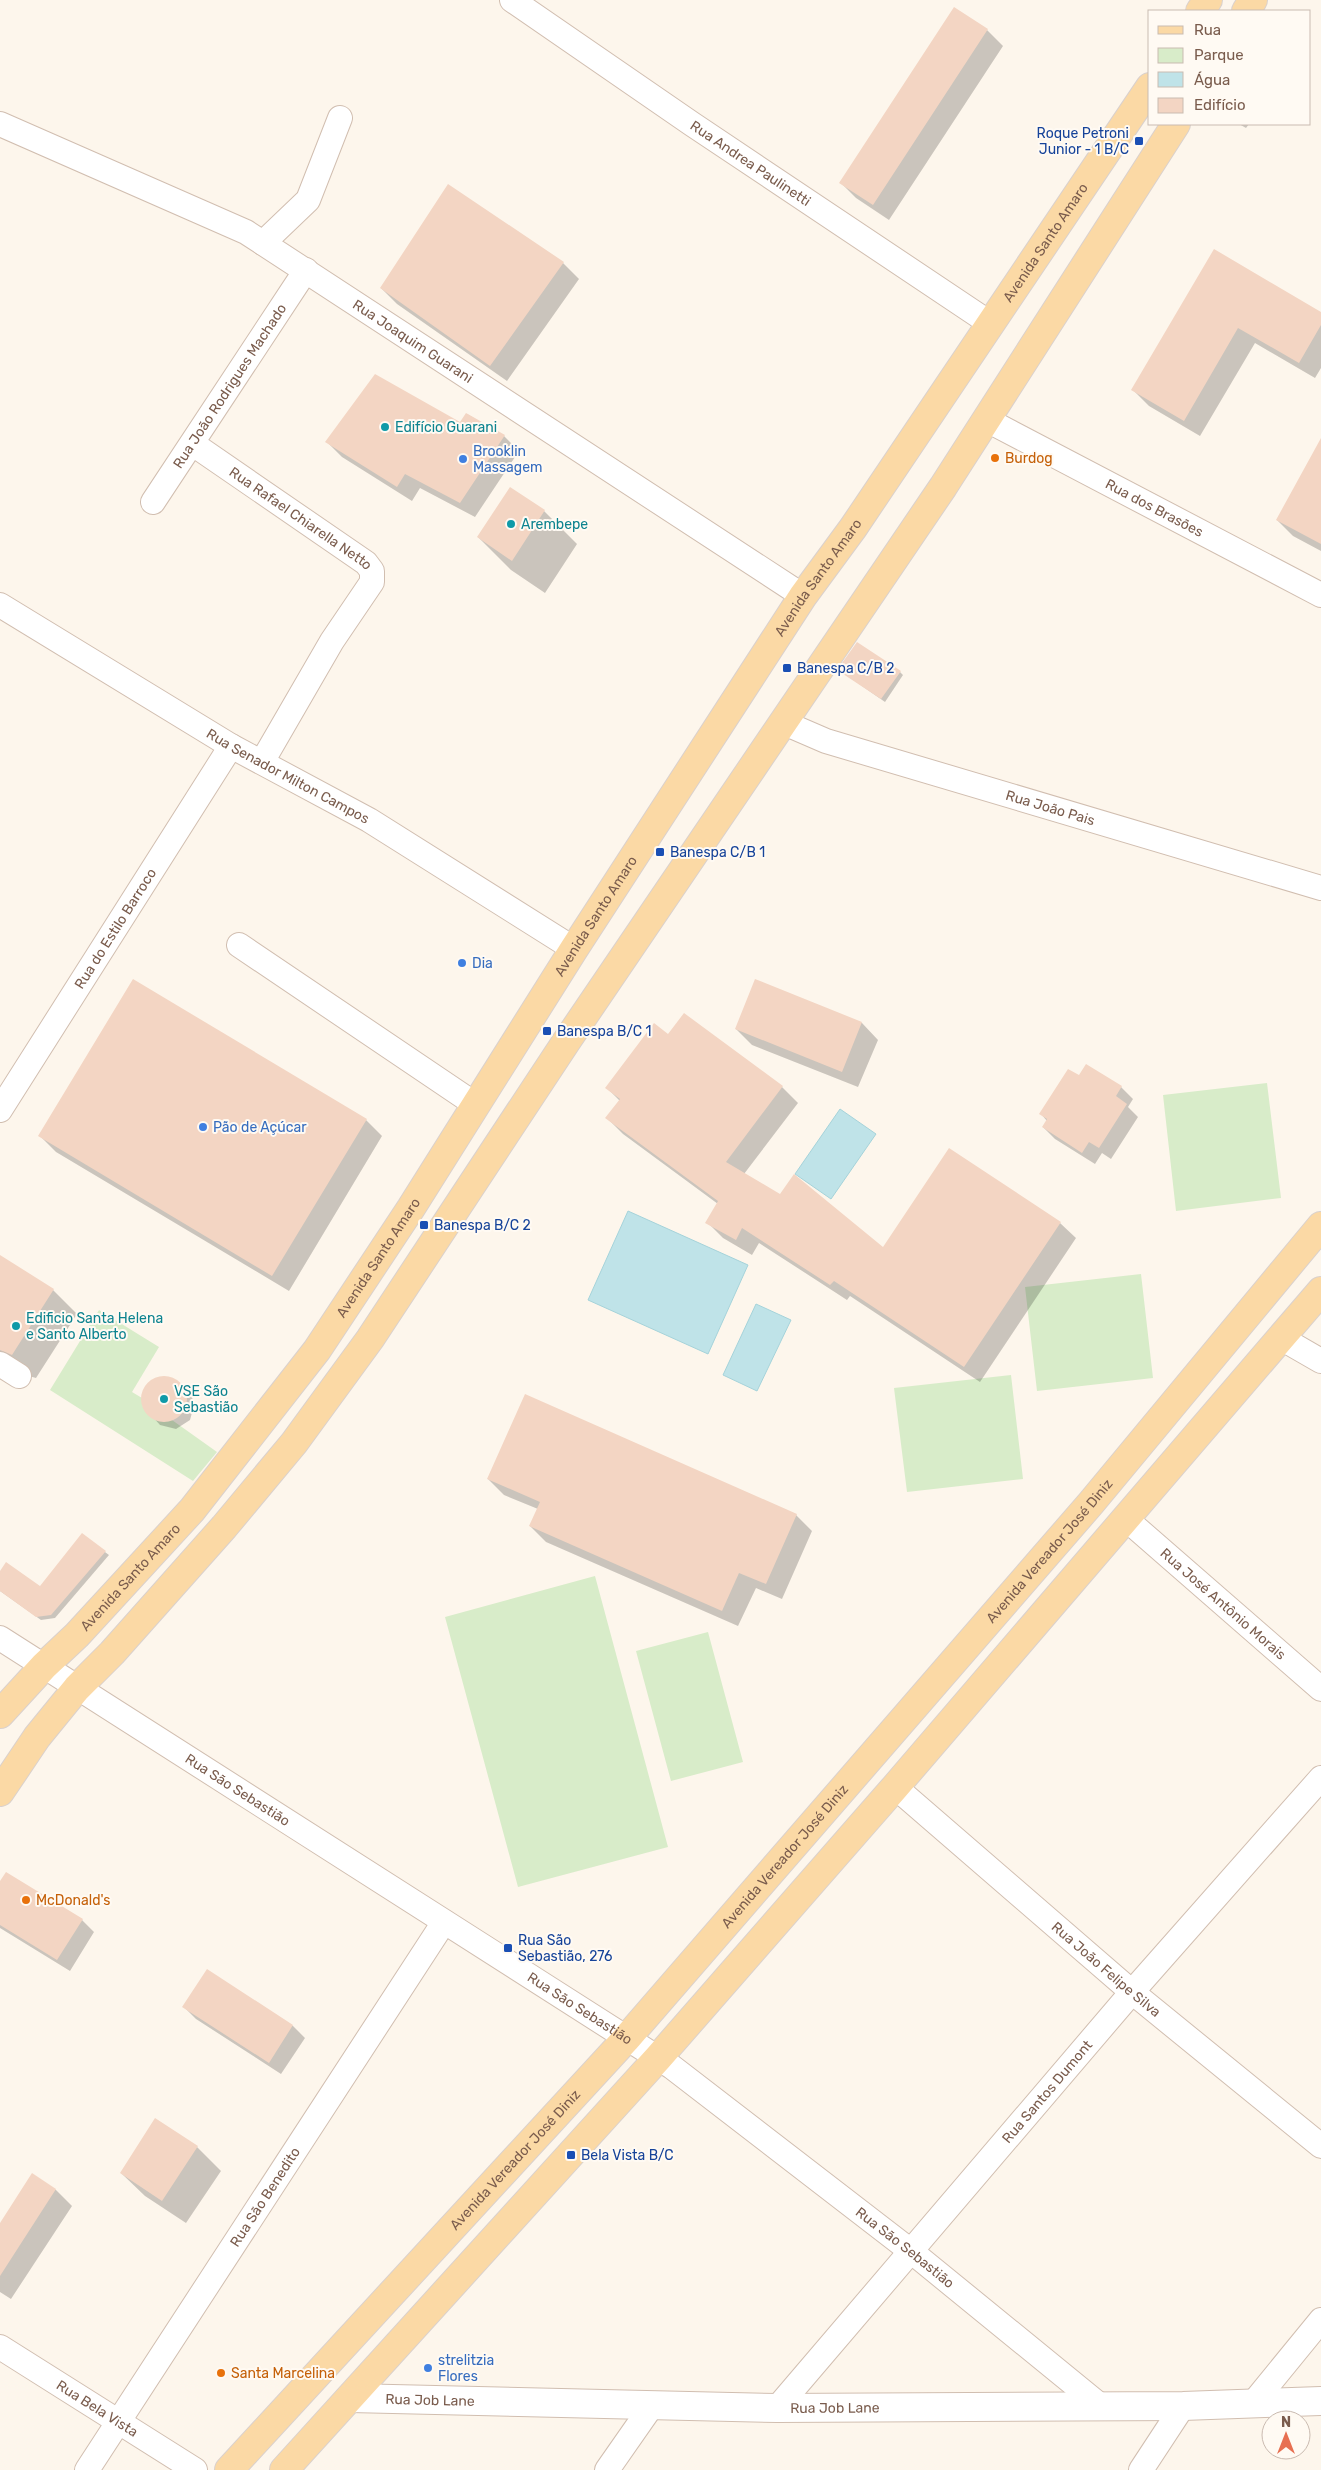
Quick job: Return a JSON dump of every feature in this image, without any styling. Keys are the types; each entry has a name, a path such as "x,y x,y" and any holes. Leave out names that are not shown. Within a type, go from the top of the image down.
{"main road":[{"name":"Avenida Santo Amaro","path":"0,1714 44,1666 77,1635 192,1510 317,1350 803,596 853,528 1148,90"},
{"path":"0,1792 37,1737 77,1688 112,1653 294,1443 370,1339 461,1199 987,420 1175,125"},
{"name":"Avenida Vereador José Diniz","path":"229,2470 626,2039 1091,1503 1321,1226"},
{"path":"284,2470 658,2058 895,1787 1321,1291"}],"street":[{"name":"Rua Andrea Paulinetti","path":"513,0 692,124 991,324"},
{"path":"263,243 308,200 340,118"},
{"name":"Rua Joaquim Guarani","path":"0,124 237,228 263,243 803,596"},
{"name":"Rua João Rodrigues Machado","path":"154,502 306,270"},
{"name":"Rua dos Brasões","path":"987,420 1321,595"},
{"name":"Rua Rafael Chiarella Netto","path":"193,444 366,563 372,571 372,582 332,641 262,762"},
{"name":"Rua Senador Milton Campos","path":"0,605 231,746 369,820 574,949"},
{"name":"Rua João Pais","path":"782,722 826,741 1321,888"},
{"name":"Rua do Estilo Barroco","path":"0,1110 231,746"},
{"path":"240,945 476,1106"},
{"path":"1281,1338 1321,1361"},
{"name":"Rua José Antônio Morais","path":"1126,1519 1321,1689"},
{"name":"Rua São Sebastião","path":"0,1638 658,2058 912,2252 1102,2407"},
{"name":"Rua Santos Dumont","path":"777,2408 1132,1992 1321,1778"},
{"name":"Rua João Felipe Silva","path":"895,1787 1132,1992 1321,2146"},
{"name":"Rua São Benedito","path":"87,2470 117,2421 444,1922"},
{"path":"1254,2402 1321,2320"},
{"name":"Rua Bela Vista","path":"0,2347 195,2470"},
{"name":"Rua Job Lane","path":"350,2398 650,2407 777,2408 1183,2406 1321,2401"},
{"path":"1141,2470 1183,2406"},
{"path":"607,2470 650,2407"}],"green space":[{"path":"1267,1083 1281,1198 1176,1211 1163,1095"},
{"path":"1141,1274 1153,1378 1037,1391 1025,1287"},
{"path":"99,1310 159,1347 132,1392 142,1398 143,1407 151,1417 163,1421 172,1420 217,1452 193,1481 50,1390"},
{"path":"1011,1375 1023,1479 907,1492 894,1388"},
{"path":"595,1576 668,1847 518,1887 445,1617"},
{"path":"708,1632 743,1762 671,1781 636,1651"}],"water":[{"path":"840,1109 876,1134 831,1199 795,1174"},
{"path":"628,1211 748,1265 708,1354 588,1300"},
{"path":"756,1304 791,1320 757,1391 723,1375"}],"building":[{"path":"954,7 988,29 873,205 839,183"},
{"path":"448,184 564,262 490,366 380,288"},
{"path":"1214,249 1321,312 1321,325 1299,363 1238,328 1184,421 1131,390"},
{"path":"375,374 460,422 466,413 505,435 460,503 405,474 397,487 325,442"},
{"path":"1321,438 1321,544 1276,520"},
{"name":"Arembepe","path":"510,487 545,510 512,561 477,537"},
{"path":"857,642 901,671 881,699 837,670"},
{"name":"Pão de Açúcar","path":"133,979 367,1119 272,1276 38,1136"},
{"path":"755,979 862,1022 842,1072 735,1029"},
{"path":"684,1013 783,1086 726,1162 780,1194 794,1174 883,1247 949,1148 1061,1222 964,1367 834,1281 830,1285 742,1228 736,1240 705,1223 718,1201 605,1118 620,1099 605,1088 654,1023 668,1034"},
{"path":"1086,1064 1122,1086 1116,1096 1127,1104 1099,1148 1089,1142 1082,1153 1042,1127 1047,1119 1039,1114 1068,1069 1079,1075"},
{"name":"Edificio Santa Helena e Santo Alberto","path":"0,1255 54,1289 12,1355 0,1350"},
{"name":"VSE São Sebastião","path":"164,1376 177,1380 183,1386 187,1399 183,1412 177,1418 164,1422 151,1418 145,1412 141,1399 145,1386 151,1380"},
{"path":"525,1394 797,1514 766,1584 739,1573 722,1611 529,1526 540,1502 487,1479"},
{"path":"82,1533 106,1551 51,1615 36,1617 0,1591 0,1571 6,1562 40,1586"},
{"name":"McDonald's","path":"6,1872 83,1919 57,1960 0,1925 0,1881"},
{"path":"207,1969 293,2025 269,2063 182,2007"},
{"path":"155,2118 198,2146 162,2201 120,2173"},
{"path":"32,2173 56,2189 0,2276 0,2223"}],"place":[{"name":"Roque Petroni Junior - 1 B/C","path":"1139,141"},
{"name":"Edifício Guarani","path":"385,427"},
{"name":"Burdog","path":"995,458"},
{"name":"Brooklin Massagem","path":"463,459"},
{"name":"Arembepe","path":"511,524"},
{"name":"Banespa C/B 2","path":"787,668"},
{"name":"Banespa C/B 1","path":"660,852"},
{"name":"Dia","path":"462,963"},
{"name":"Banespa B/C 1","path":"547,1031"},
{"name":"Pão de Açúcar","path":"203,1127"},
{"name":"Banespa B/C 2","path":"424,1225"},
{"name":"Edificio Santa Helena e Santo Alberto","path":"16,1326"},
{"name":"VSE São Sebastião","path":"164,1399"},
{"name":"McDonald's","path":"26,1900"},
{"name":"Rua São Sebastião, 276","path":"508,1948"},
{"name":"Bela Vista B/C","path":"571,2155"},
{"name":"strelitzia Flores","path":"428,2368"},
{"name":"Santa Marcelina","path":"221,2373"}]}
